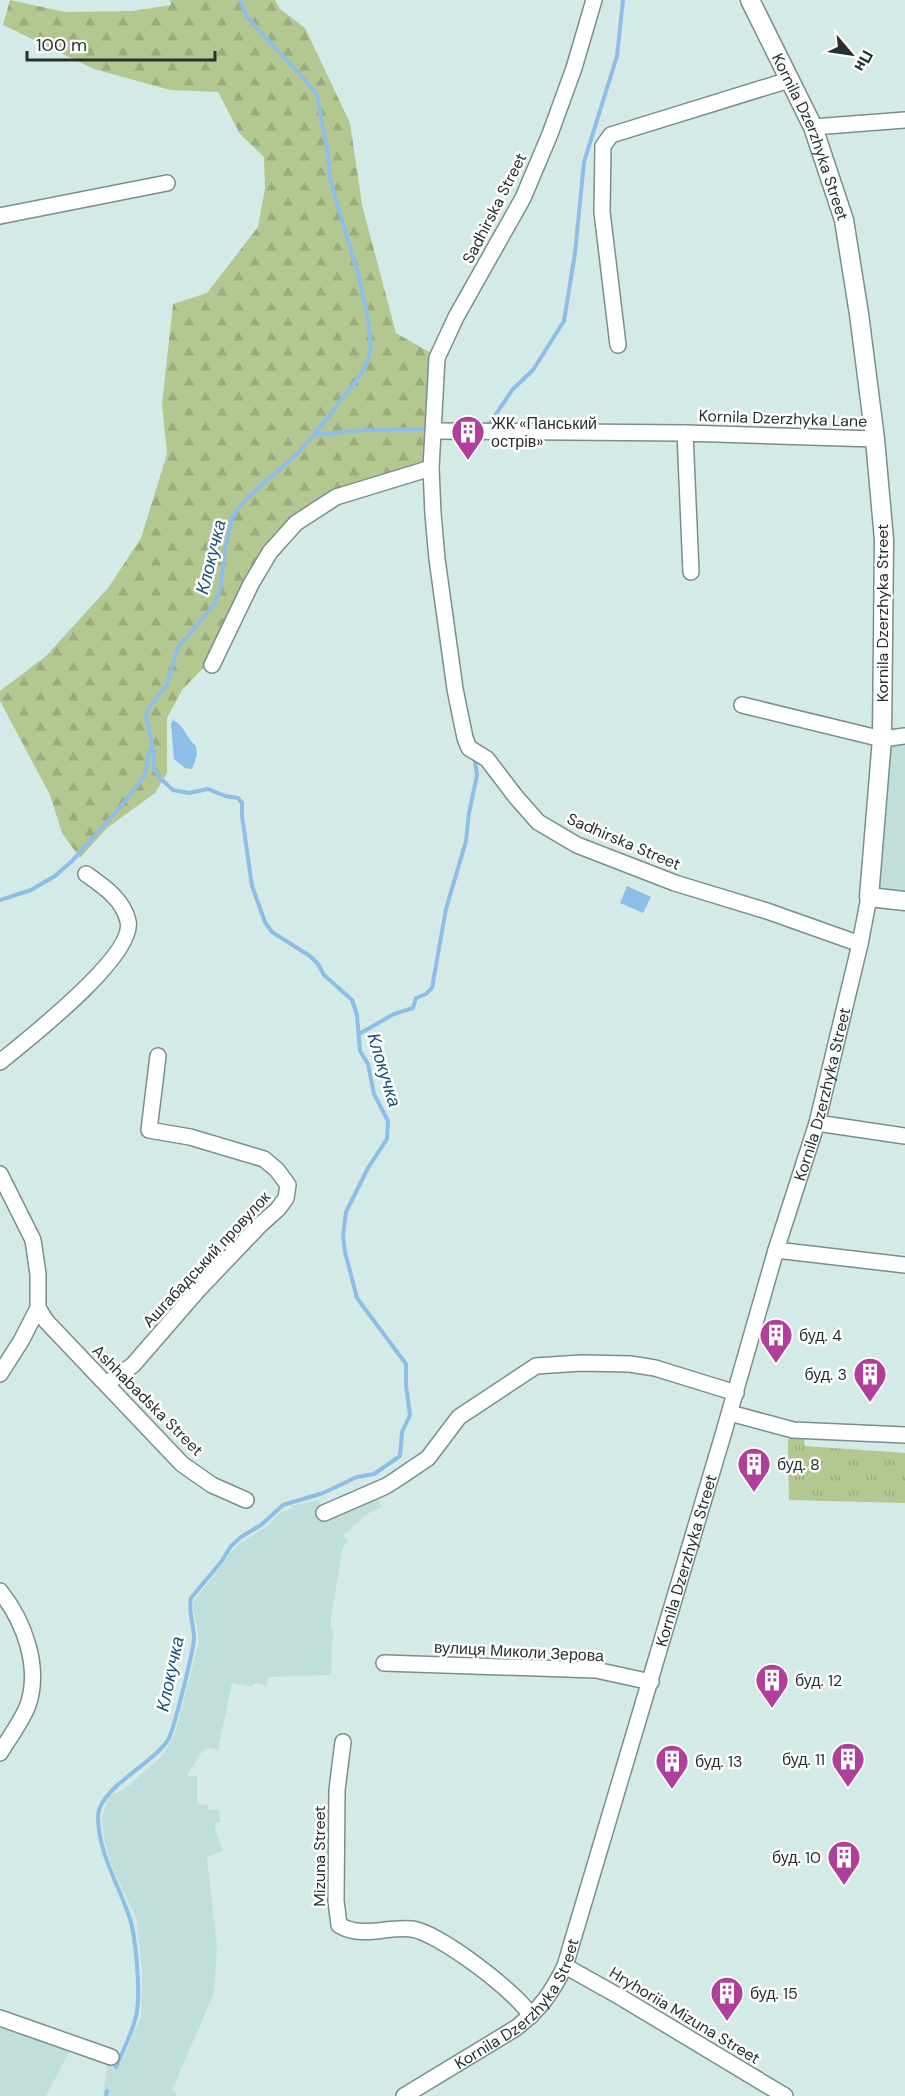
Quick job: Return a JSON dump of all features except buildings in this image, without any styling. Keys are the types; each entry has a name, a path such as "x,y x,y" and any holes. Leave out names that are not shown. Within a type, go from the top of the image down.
{"street":[{"name":"Sadhirska Street","path":"594,0 574,68 523,198 456,317 437,358 431,468 437,559 455,689 469,748 487,759 538,822 577,845 675,883 767,911 860,944"},
{"name":"Kornila Dzerzhyka Street","path":"404,2096 516,2028 531,2016 550,1995 565,1966 651,1682 776,1250 817,1123 869,897 882,739 884,540 875,439 859,314 844,220 813,128 750,0"},
{"path":"618,345 602,212 603,146 611,135 789,80"},
{"path":"813,128 905,120"},
{"path":"0,216 167,183"},
{"path":"434,431 685,433"},
{"name":"Kornila Dzerzhyka Lane","path":"691,572 685,433 875,439"},
{"path":"212,665 251,584 270,552 296,523 336,497 431,468"},
{"path":"742,705 882,739 905,736"},
{"path":"0,1062 51,1020 89,984 123,945 128,933 128,922 120,901 86,874"},
{"path":"869,897 905,901"},
{"name":"Ашгабадський провулок","path":"106,1384 133,1365 198,1290 278,1209 286,1198 288,1185 277,1170 264,1160 190,1137 149,1130 158,1056"},
{"path":"817,1123 905,1136"},
{"path":"0,1174 33,1240 38,1274 38,1308 0,1374"},
{"path":"776,1250 905,1265"},
{"name":"Ashhabadska Street","path":"38,1308 46,1321 182,1464 212,1485 246,1500"},
{"path":"324,1513 386,1486 428,1458 459,1417 536,1366 581,1362 630,1364 654,1368 736,1393"},
{"path":"730,1413 793,1430 905,1435"},
{"path":"0,1592 26,1636 32,1661 32,1690 28,1706 0,1753"},
{"name":"вулиця Миколи Зерова","path":"384,1663 596,1670 651,1682"},
{"name":"Mizuna Street","path":"343,1742 337,1790 336,1901 339,1925 348,1930 367,1932 402,1928 432,1935 504,1988 527,2009 531,2016"},
{"name":"Hryhoriia Mizuna Street","path":"565,1966 785,2096"},
{"path":"0,2018 111,2057"}],"shaded area":[{"path":"905,737 905,899 870,896 883,741"},
{"path":"376,1495 382,1507 367,1514 343,1536 348,1541 343,1547 331,1617 331,1630 334,1638 332,1639 331,1675 268,1677 266,1686 256,1683 252,1687 232,1683 218,1750 208,1748 200,1754 187,1776 197,1776 197,1804 208,1805 208,1810 219,1810 220,1823 215,1823 215,1829 223,1851 207,1857 217,1946 214,1993 172,2090 177,2093 176,2096 103,2096 108,2060 121,2063 141,2017 142,1972 137,1920 112,1867 105,1843 102,1817 109,1796 123,1790 163,1755 174,1736 199,1642 193,1609 194,1601 236,1546 267,1526 280,1513 292,1508 291,1506 318,1500 324,1513"},
{"path":"0,2025 46,2041 69,2052 46,2096 0,2096"}],"green space":[{"path":"10,0 65,12 133,11 171,5 170,0 275,0 280,9 305,28 350,123 362,205 396,333 438,357 433,469 336,499 270,553 213,669 204,667 182,690 167,718 167,773 155,793 107,828 80,858 62,833 50,795 0,701 0,691 46,656 108,588 141,538 167,454 162,404 173,304 207,293 258,227 265,188 264,157 240,134 218,92 170,90 94,69 3,25"},
{"path":"792,1435 803,1435 805,1446 905,1453 905,1503 789,1500 788,1440"}],"water":[{"path":"173,720 180,725 196,746 197,755 192,769 185,768 174,759 171,724"},
{"path":"627,886 651,897 643,913 620,903"}],"waterway":[{"name":"Клокучка","path":"116,2067 136,2016 137,1966 132,1925 101,1843 98,1816 107,1796 161,1749 171,1733 193,1647 191,1598 221,1562 231,1546 261,1525 283,1505 323,1493 357,1477 374,1474 400,1456 402,1432 410,1415 406,1364 357,1298 345,1252 343,1235 346,1212 368,1168 387,1139 388,1121 374,1094 368,1064 360,1051 357,1015 352,1000 324,975 310,956 272,932 265,922 252,886 242,803 238,798 225,796 208,789 189,793 173,790 154,769 154,752 146,717 148,709 167,685 180,645 214,605 220,589 225,549 232,519 237,510 314,435 362,373 371,347 368,319 359,278 330,179 328,154 317,96 247,17 240,0"},
{"path":"488,426 513,389 533,370 564,321 575,253 584,162 617,56 623,0"},
{"path":"314,435 364,430 423,429"},
{"path":"0,900 31,890 55,876 72,861 145,775 148,755 152,747"},
{"path":"359,1034 394,1014 413,1008 416,998 426,994 432,988 446,909 466,841 477,775 475,762"},
{"name":"Клокучка","path":"106,2096 107,2091"}],"place":[{"name":"ЖК «Панський острів»","path":"468,461"},
{"name":"буд. 4","path":"776,1364"},
{"name":"буд. 3","path":"870,1403"},
{"name":"буд. 8","path":"754,1493"},
{"name":"буд. 12","path":"772,1709"},
{"name":"буд. 11","path":"848,1788"},
{"name":"буд. 13","path":"672,1790"},
{"name":"буд. 10","path":"844,1886"},
{"name":"буд. 15","path":"727,2022"}]}
